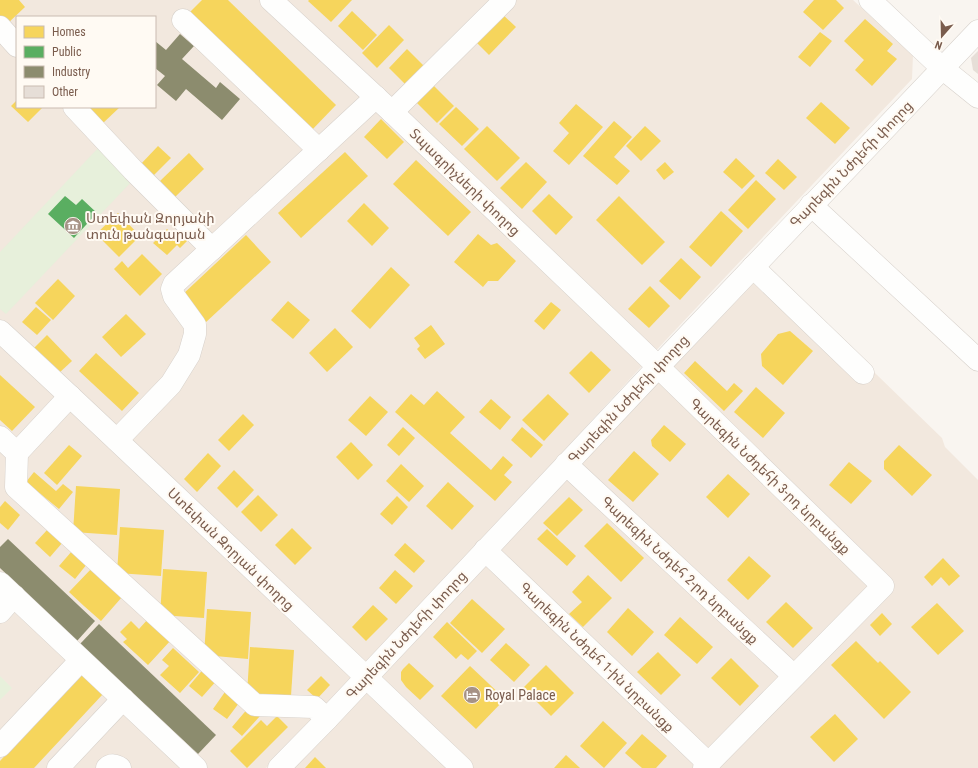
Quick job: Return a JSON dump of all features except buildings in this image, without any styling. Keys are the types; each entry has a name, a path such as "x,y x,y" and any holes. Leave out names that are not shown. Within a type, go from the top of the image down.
{"street":[{"name":"Տպագրիչների փողոց","path":"271,0 392,112 658,367"},
{"path":"392,112 505,0"},
{"path":"870,0 942,68 978,97"},
{"path":"183,20 319,150"},
{"path":"0,27 16,45"},
{"name":"Գարեգին Նժդեհի փողոց","path":"278,768 366,677 811,205 978,31"},
{"path":"117,440 171,384 189,355 195,334 195,324 174,296 172,289 174,284 376,97"},
{"path":"75,108 212,249"},
{"path":"811,205 978,360"},
{"path":"753,267 863,373"},
{"name":"Ստեփան Զորյան փողոց","path":"0,331 117,440 462,768"},
{"name":"Գարեգին Նժդեհի 3-րդ նրբանցք","path":"658,367 883,586 794,676"},
{"path":"70,396 17,453 16,486 255,705 314,707 326,719"},
{"path":"0,437 17,453"},
{"name":"Գարեգին Նժդեհ 2-րդ նրբանցք","path":"566,464 794,676"},
{"name":"Գարեգին Նժդեհ 1-ին նրբանցք","path":"485,550 706,766"},
{"path":"5,597 81,660 123,699 187,765"},
{"path":"0,746 81,660"},
{"path":"706,766 794,676"},
{"path":"58,768 123,699"},
{"path":"107,768 113,765 120,768"}],"shaded area":[{"path":"0,0 853,0 913,55 912,79 664,342 372,659 266,768 0,768"},
{"path":"754,279 779,280 942,438 945,447 978,480 978,768 291,768"}],"green space":[{"path":"99,147 134,179 6,314 0,309 0,252"},
{"path":"0,676 12,688 0,700"}],"place":[{"name":"Ստեփան Զորյանի տուն թանգարան","path":"73,226"},
{"name":"Royal Palace","path":"472,695"}]}
